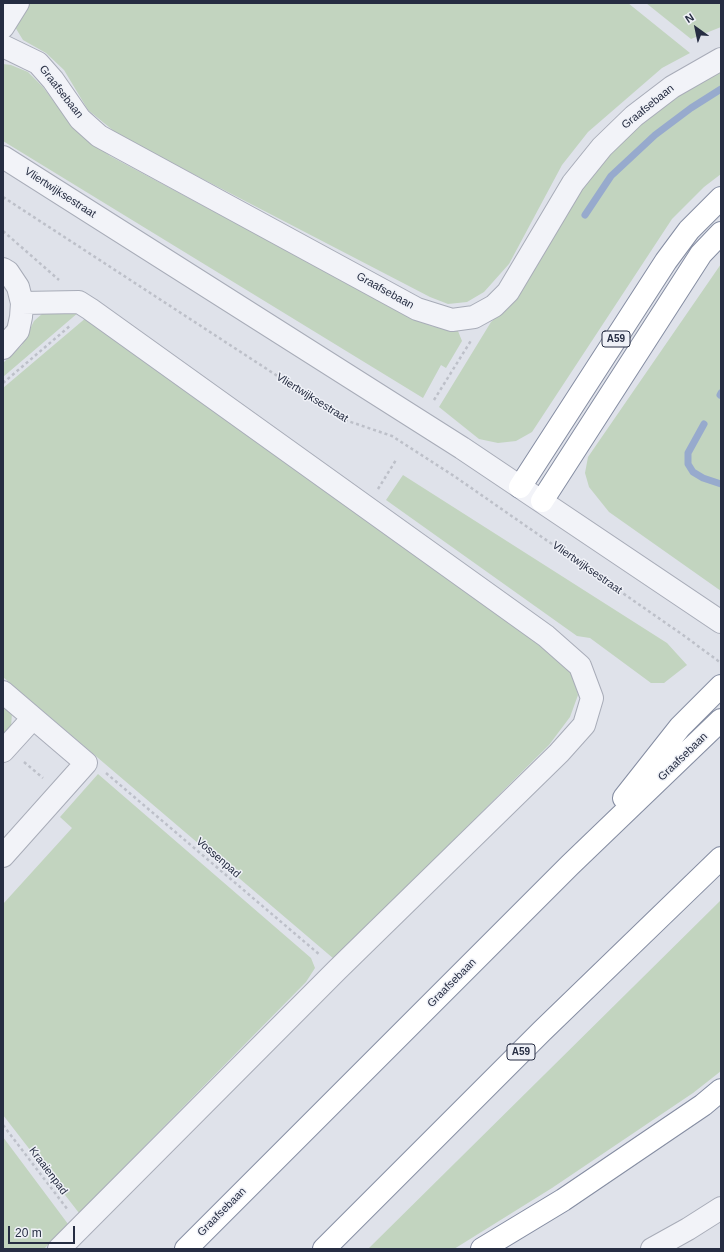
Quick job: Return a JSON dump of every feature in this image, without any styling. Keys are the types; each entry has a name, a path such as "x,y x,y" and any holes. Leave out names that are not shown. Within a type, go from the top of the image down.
{"highway":[{"name":"A59","path":"520,487 666,261 689,230 721,198"},
{"name":"A59","path":"542,501 702,254 721,233"},
{"path":"570,865 680,727 721,686"},
{"name":"Graafsebaan","path":"186,1249 570,865 721,720"},
{"name":"A59","path":"324,1249 542,1031 721,858"},
{"path":"482,1249 563,1200 703,1105 721,1090"}],"street":[{"path":"3,26 18,3"},
{"name":"Graafsebaan","path":"3,46 38,62 53,80 80,119 99,136 417,309 452,320 474,317 494,306 508,292 573,183 602,147 634,116 672,87 721,59"},
{"name":"Vliertwijksestraat","path":"3,157 542,501 714,617"},
{"path":"3,269 8,272 18,287 22,303 18,331 3,348"},
{"path":"22,303 79,302 90,309 546,636 580,666 592,698 584,725 560,753 337,970 59,1249"},
{"path":"3,692 86,763 3,856"},
{"path":"5,749 33,718"},
{"path":"652,1249 721,1208"}],"path":[{"name":"Vliertwijksestraat","path":"3,197 345,420 392,436 454,476 721,663"},
{"path":"434,400 472,339 474,317"},
{"path":"367,507 396,460"},
{"path":"5,749 60,793"},
{"name":"Vossenpad","path":"86,763 97,765 337,970"},
{"name":"Kraaienpad","path":"3,1125 80,1227"}],"green space":[{"path":"21,3 628,3 690,53 662,68 588,132 562,165 509,264 484,292 467,302 448,304 430,297 120,136 88,110 64,70 46,53 23,40 15,27"},
{"path":"646,3 721,3 721,27 691,39"},
{"path":"3,64 11,65 28,72 43,87 73,127 110,156 413,318 431,326 458,331 462,341 446,368 441,365 423,398 3,141"},
{"path":"721,72 721,174 704,187 672,219 532,432 516,441 498,443 479,439 439,407 491,322 518,297 583,188 611,153 642,122 678,95"},
{"path":"721,264 721,591 609,512 589,487 585,473 588,457"},
{"path":"79,312 3,377 3,363 22,345 34,321 43,313"},
{"path":"87,317 540,643 571,669 578,695 570,717 549,745 334,959 3,677 3,388"},
{"path":"403,475 667,643 687,665 664,683 651,683 590,638 577,636 386,500"},
{"path":"3,702 12,713 11,727 3,737"},
{"path":"98,774 311,958 315,968 306,982 79,1213 3,1115 3,904 72,828 60,817"},
{"path":"721,900 721,1071 693,1093 552,1188 454,1249 368,1249"},
{"path":"3,1137 68,1224 44,1249 3,1249"}],"waterway":[{"path":"585,215 611,176 655,135 691,108 721,89"},
{"path":"704,424 688,453 688,464 693,472 703,478 721,484"}]}
